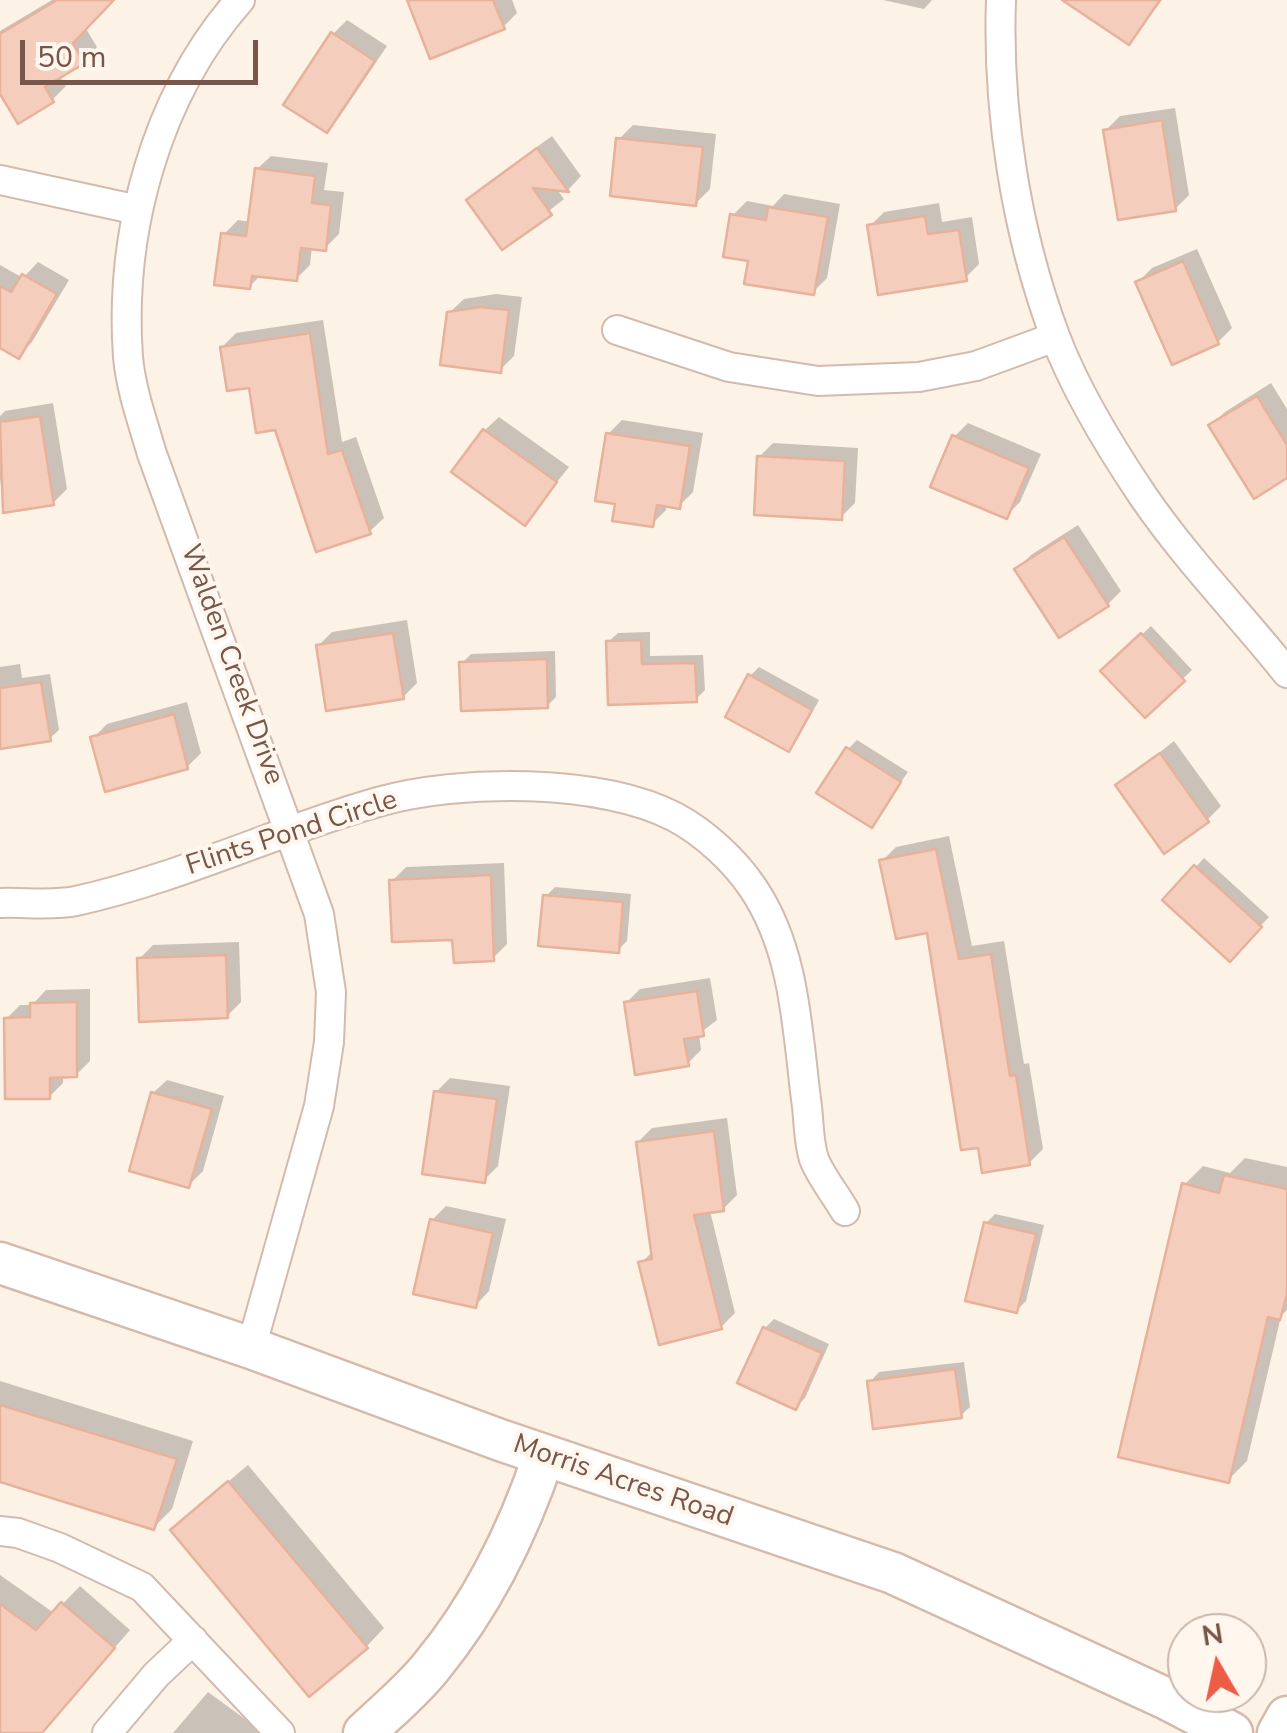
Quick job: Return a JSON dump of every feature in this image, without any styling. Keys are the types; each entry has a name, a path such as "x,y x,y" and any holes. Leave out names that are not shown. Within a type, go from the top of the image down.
{"street":[{"name":"Walden Creek Drive","path":"240,0 209,39 162,130 138,210 128,293 128,360 137,406 320,914 331,992 329,1042 319,1106 251,1348"},
{"path":"1001,0 999,49 1014,182 1055,337 1102,431 1144,497 1287,673"},
{"path":"0,180 138,210"},
{"path":"617,330 728,368 818,380 919,377 976,366 1055,337"},
{"name":"Flints Pond Circle","path":"0,903 71,902 136,886 380,802 446,789 575,790 629,798 676,818 732,863 752,886 770,918 794,1000 814,1159 845,1211"},
{"name":"Morris Acres Road","path":"0,1263 893,1573 1167,1699 1232,1733"},
{"path":"364,1733 429,1670 477,1606 513,1537 544,1455"},
{"path":"0,1531 60,1548 142,1587 280,1733"},
{"path":"107,1733 156,1675 194,1640"},
{"path":"1278,1733 1287,1717"}],"building":[{"path":"57,0 114,0 73,43 85,63 45,87 54,102 18,124 0,94 0,34"},
{"path":"407,0 493,0 505,29 430,59"},
{"path":"1062,0 1160,0 1129,45"},
{"path":"331,32 375,61 327,133 283,105"},
{"path":"1162,120 1176,211 1118,220 1103,130"},
{"path":"616,138 703,147 696,206 610,196"},
{"path":"537,148 569,192 533,188 552,215 502,250 466,200"},
{"path":"255,168 315,176 312,203 331,205 326,251 301,248 297,281 252,276 250,289 214,285 221,233 246,236"},
{"path":"768,207 828,217 814,295 744,284 748,261 723,257 730,214 766,220"},
{"path":"925,216 928,234 959,230 967,281 878,295 867,225"},
{"path":"1183,261 1219,344 1172,365 1135,282"},
{"path":"22,274 57,294 19,359 0,348 0,286 11,292"},
{"path":"481,307 509,310 501,373 440,365 447,312"},
{"path":"310,333 328,454 342,450 371,534 316,552 275,430 256,433 249,388 227,391 220,347"},
{"path":"1257,396 1287,445 1287,478 1254,499 1208,425"},
{"path":"40,416 54,505 3,513 0,422"},
{"path":"483,429 557,482 525,526 451,472"},
{"path":"606,433 690,446 680,509 657,505 653,527 612,521 615,504 595,501"},
{"path":"952,435 1029,468 1007,519 930,487"},
{"path":"757,456 845,461 842,520 754,515"},
{"path":"1064,537 1109,606 1059,638 1014,569"},
{"path":"393,633 404,699 326,711 316,645"},
{"path":"1141,633 1185,681 1145,718 1100,671"},
{"path":"641,640 642,664 695,663 697,702 608,705 606,641"},
{"path":"547,659 548,708 461,711 459,662"},
{"path":"748,674 812,710 789,752 725,717"},
{"path":"41,682 51,741 0,749 0,688"},
{"path":"174,714 188,769 105,792 90,737"},
{"path":"846,747 901,782 872,828 816,793"},
{"path":"1160,753 1209,822 1164,854 1115,785"},
{"path":"936,849 959,959 991,954 1010,1076 1016,1075 1030,1165 982,1173 978,1148 961,1150 927,933 896,939 879,860"},
{"path":"1194,865 1262,927 1230,962 1162,900"},
{"path":"491,875 494,961 454,963 452,940 392,942 389,880"},
{"path":"543,895 623,902 619,953 538,946"},
{"path":"226,955 228,1018 139,1022 137,958"},
{"path":"697,991 704,1036 684,1039 689,1066 635,1075 624,1002"},
{"path":"77,1002 77,1077 50,1078 50,1099 5,1099 4,1018 30,1017 30,1003"},
{"path":"434,1091 497,1099 485,1183 422,1174"},
{"path":"151,1092 212,1109 189,1188 129,1171"},
{"path":"714,1131 724,1211 694,1215 722,1329 659,1345 638,1262 652,1259 636,1142"},
{"path":"1224,1175 1287,1189 1287,1294 1280,1320 1268,1317 1229,1483 1118,1457 1182,1183 1219,1193"},
{"path":"430,1219 493,1233 476,1308 413,1294"},
{"path":"984,1222 1036,1234 1017,1313 965,1301"},
{"path":"763,1327 822,1353 796,1410 737,1383"},
{"path":"955,1369 962,1418 873,1429 867,1381"},
{"path":"0,1405 177,1459 154,1530 0,1482"},
{"path":"228,1481 368,1648 309,1697 170,1530"},
{"path":"61,1602 115,1648 42,1733 0,1733 0,1604 36,1630"}]}
